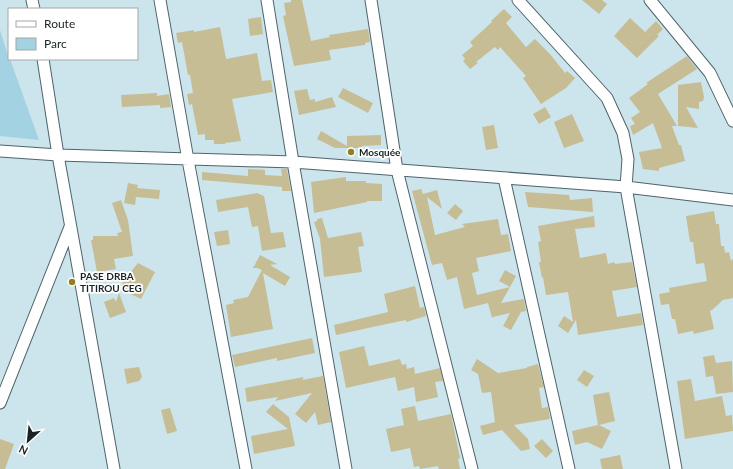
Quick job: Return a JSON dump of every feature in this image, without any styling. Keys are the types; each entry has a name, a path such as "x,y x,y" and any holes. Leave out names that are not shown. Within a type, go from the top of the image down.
{"street":[{"path":"160,0 188,160 246,469"},
{"path":"267,0 293,162 346,469"},
{"path":"371,0 396,170 472,469"},
{"path":"518,0 607,98 623,133 628,159 626,187 676,469"},
{"path":"650,0 710,73 733,122"},
{"path":"43,60 58,155 114,469"},
{"path":"0,151 58,155 188,160 293,162 626,187 733,200"},
{"path":"504,178 569,469"},
{"path":"0,403 71,226"}],"green space":[{"path":"0,30 8,60 10,60 39,140 0,136"}],"building":[{"path":"291,0 302,0 311,41 330,37 329,35 368,29 370,42 365,43 365,45 329,50 331,60 294,66 283,16 286,15 284,3 291,2"},
{"path":"582,0 602,0 607,4 599,14"},
{"path":"504,9 512,17 506,23 526,47 535,39 550,54 565,73 567,71 575,78 566,88 541,104 523,78 526,76 500,47 498,50 495,47 476,62 478,63 470,69 463,61 465,59 462,55 473,46 470,42"},
{"path":"261,17 263,34 250,36 248,19"},
{"path":"630,18 645,32 656,21 663,29 657,35 659,36 637,58 614,36"},
{"path":"220,27 226,59 257,53 262,81 271,80 273,92 232,99 241,141 225,144 214,144 214,140 205,140 205,134 198,135 192,104 189,105 187,94 193,93 190,75 188,75 182,42 178,43 176,33 194,30 194,32"},
{"path":"687,56 697,69 658,94 677,126 672,126 679,145 681,145 685,161 659,168 659,171 643,169 639,152 662,148 653,123 633,135 630,126 635,124 631,118 640,112 629,98 648,84 646,83"},
{"path":"701,82 704,97 703,101 699,102 699,109 686,107 698,128 678,126 678,85"},
{"path":"343,88 373,103 368,113 338,97"},
{"path":"307,89 310,100 315,99 315,102 332,97 336,107 299,115 294,91"},
{"path":"157,93 157,96 169,94 171,107 160,108 160,105 122,107 121,95"},
{"path":"545,107 551,117 539,124 533,114"},
{"path":"572,114 584,141 564,148 554,122"},
{"path":"494,125 498,148 486,150 482,127"},
{"path":"321,131 347,146 347,136 381,135 381,145 362,146 362,148 335,148 317,139"},
{"path":"248,169 265,170 265,175 282,176 281,169 287,169 291,191 282,191 282,187 202,180 202,172 248,176"},
{"path":"346,177 346,181 366,181 366,183 382,184 382,201 367,201 314,213 311,182"},
{"path":"128,183 138,185 137,188 160,190 159,199 136,197 135,205 124,203"},
{"path":"421,189 423,194 437,190 442,209 427,197 435,235 465,227 462,224 498,219 501,235 508,234 511,251 476,258 479,271 472,273 477,295 510,287 501,303 524,299 526,311 521,312 511,330 503,326 510,313 492,318 488,303 464,309 457,277 447,280 442,263 432,265 412,191"},
{"path":"525,192 569,195 570,200 592,198 593,212 528,207"},
{"path":"257,193 264,196 271,233 283,232 286,247 262,251 258,226 252,227 248,207 218,212 216,200"},
{"path":"121,200 128,220 133,256 114,259 116,269 97,272 91,240 93,240 93,236 118,236 117,233 122,232 112,203"},
{"path":"455,204 463,211 456,220 447,213"},
{"path":"714,211 716,224 719,224 721,246 724,246 725,253 729,252 731,261 733,259 733,298 723,300 710,311 714,329 694,334 693,331 678,334 675,319 672,319 669,304 661,305 659,294 670,292 669,288 707,281 704,263 696,264 693,242 690,242 686,216"},
{"path":"594,216 595,227 575,229 580,258 606,253 608,264 614,262 615,264 632,262 637,287 612,291 617,317 641,313 643,325 578,335 576,320 568,333 558,326 564,316 573,322 568,292 546,295 539,262 541,262 538,242 541,241 538,226"},
{"path":"322,218 328,238 361,232 364,246 358,247 362,272 324,277 320,239 314,222 317,221 317,219"},
{"path":"228,230 230,244 217,246 214,232"},
{"path":"260,255 277,264 270,265 290,277 285,286 263,273 273,329 231,337 226,305 234,303 233,300 248,297 262,270 253,268"},
{"path":"138,263 155,272 141,299 120,289 124,280"},
{"path":"505,270 516,276 510,287 499,281"},
{"path":"415,286 420,308 424,307 426,316 406,322 406,320 336,335 334,325 388,312 384,294"},
{"path":"119,293 126,312 110,318 104,302 114,298 116,302"},
{"path":"312,338 315,353 277,361 277,358 235,367 232,355"},
{"path":"364,346 369,366 400,359 402,365 406,364 407,369 414,367 415,374 440,368 443,381 435,382 438,397 416,402 414,387 398,391 395,377 346,388 339,352"},
{"path":"714,355 716,363 732,361 733,392 716,394 713,376 706,377 703,357"},
{"path":"477,359 498,373 527,368 538,364 544,387 539,388 542,408 548,407 550,419 514,425 528,439 530,449 521,451 502,430 483,435 480,426 495,422 491,392 482,393 478,374 471,370"},
{"path":"139,367 142,377 139,381 127,384 124,369"},
{"path":"584,370 594,376 587,387 577,380"},
{"path":"323,376 331,422 318,425 315,412 306,423 295,414 312,393 275,401 278,397 247,402 245,388 304,377 302,380"},
{"path":"691,379 695,401 722,396 726,416 732,415 733,431 685,439 677,381"},
{"path":"609,392 615,421 599,425 611,431 602,449 587,442 575,445 572,431 598,425 593,395"},
{"path":"273,404 289,417 295,446 254,454 251,436 288,429 266,412"},
{"path":"415,406 418,421 451,414 460,458 458,459 460,469 439,469 438,466 420,469 419,466 414,467 410,448 391,452 386,429 404,425 401,409"},
{"path":"170,408 177,431 167,434 161,410"},
{"path":"0,439 14,444 5,469 0,469"},
{"path":"542,439 553,451 546,458 534,446"},
{"path":"620,455 623,469 602,469 600,459"}],"place":[{"name":"Mosquée","path":"351,152"},
{"name":"PASE DRBA TITIROU CEG","path":"72,282"}]}
